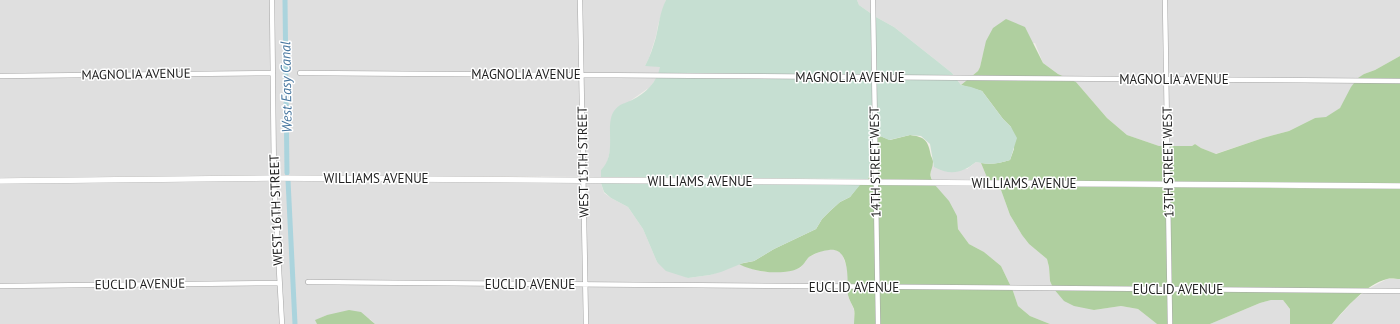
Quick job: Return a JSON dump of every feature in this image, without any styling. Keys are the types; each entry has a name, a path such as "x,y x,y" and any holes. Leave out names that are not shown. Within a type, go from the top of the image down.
{"street":[{"name":"WEST 16TH STREET","path":"272,0 274,178 282,324"},
{"name":"WEST 15TH STREET","path":"580,0 586,324"},
{"name":"14TH STREET WEST","path":"872,0 878,324"},
{"name":"13TH STREET WEST","path":"1165,0 1170,324"},
{"name":"MAGNOLIA AVENUE","path":"0,76 273,73"},
{"name":"MAGNOLIA AVENUE","path":"300,73 1400,81"},
{"name":"WILLIAMS AVENUE","path":"0,181 274,178 1400,186"},
{"name":"EUCLID AVENUE","path":"308,282 1400,291"},
{"name":"EUCLID AVENUE","path":"0,286 279,283"}],"shaded area":[{"path":"0,0 666,0 649,58 645,66 661,66 658,76 650,87 630,101 610,127 611,144 606,166 601,170 601,177 274,175 0,178"},
{"path":"857,0 1400,0 1400,56 1375,70 1364,74 1340,108 1326,118 1315,118 1289,131 1215,154 1195,144 1192,146 1159,146 1127,135 1107,118 1076,82 1058,74 1043,63 1035,43 983,55 978,71 961,85 952,73 894,27 859,5"},
{"path":"976,162 981,163 988,180 932,180 931,169 933,163 934,167 967,169"},
{"path":"274,180 601,183 604,193 628,207 643,229 657,262 688,278 710,275 739,264 765,272 786,272 800,268 809,257 821,251 834,249 842,254 846,265 848,273 848,296 854,310 854,324 375,324 370,319 327,315 316,320 317,324 0,324 0,183"},
{"path":"935,185 993,186 996,189 1001,190 1010,215 1022,235 1029,244 1047,259 1050,281 1053,288 1094,310 1121,306 1138,309 1157,324 1050,324 1030,316 1018,306 1013,291 1001,266 984,252 969,244 958,229 957,216"},
{"path":"1387,279 1400,279 1400,324 1332,324 1355,299 1370,288"},
{"path":"1271,300 1283,300 1290,309 1290,324 1210,324 1260,303"}],"green space":[{"path":"666,0 857,0 859,5 894,27 952,73 961,85 982,91 1003,119 1011,127 1017,138 1010,160 993,164 976,162 961,171 946,172 934,167 930,144 921,136 910,135 889,140 880,136 874,140 872,145 872,166 868,179 601,177 601,170 609,156 610,124 614,111 620,105 632,100 646,90 654,82 659,72 660,67 645,66 654,44"},
{"path":"1006,19 1025,27 1043,63 1058,74 1076,82 1107,118 1127,135 1159,146 1192,146 1195,144 1216,154 1289,131 1315,118 1326,117 1340,108 1351,87 1358,78 1400,56 1400,184 988,180 981,163 988,164 1010,160 1014,149 1011,127 1003,119 982,91 961,85 978,71 986,41 993,28"},
{"path":"910,135 922,138 929,146 933,161 931,173 932,180 868,179 871,172 874,140 880,136 890,140"},
{"path":"601,183 860,185 850,197 840,202 822,219 816,229 774,249 754,261 743,263 710,275 688,278 666,271 657,262 643,229 628,207 611,198 604,192"},
{"path":"860,184 935,185 949,201 957,216 958,229 969,244 984,252 1001,266 1013,291 1018,306 1030,316 1050,324 854,324 854,309 848,295 846,266 841,254 836,251 829,250 816,253 809,257 799,268 786,272 760,271 739,264 754,261 774,249 816,229 822,219 840,202 850,197"},
{"path":"993,186 1400,189 1400,279 1387,279 1364,291 1332,324 1290,324 1290,309 1283,300 1271,300 1260,303 1210,324 1157,324 1138,309 1121,306 1094,310 1074,306 1064,301 1053,288 1050,281 1047,259 1029,244 1022,235 1010,215 1001,190 996,189"},
{"path":"349,310 361,312 375,324 317,324 315,320 327,315"}],"waterway":[{"name":"West Easy Canal","path":"285,0 287,173"},
{"name":"West Easy Canal","path":"288,180 295,324"}]}
